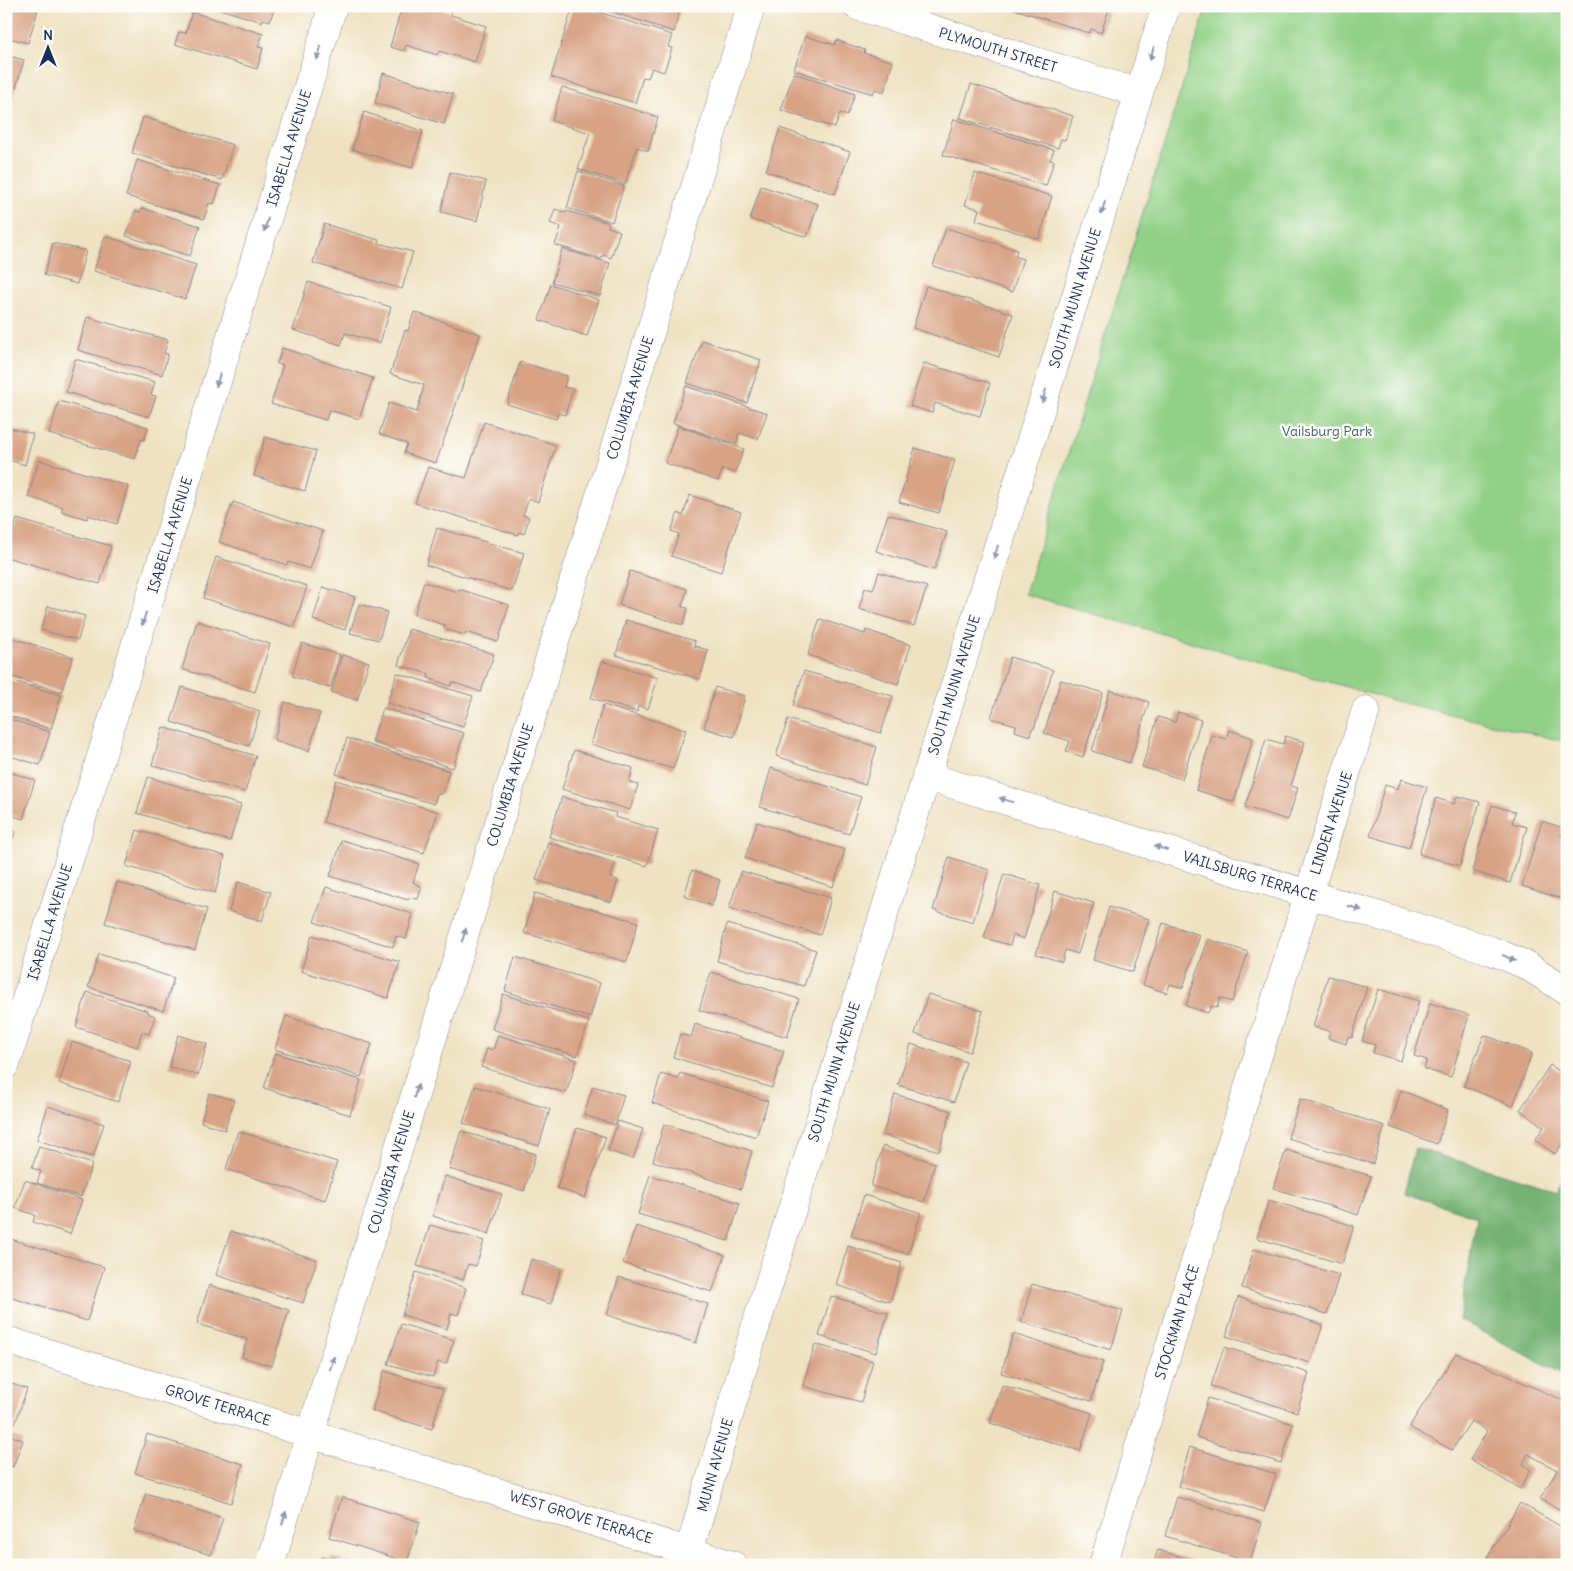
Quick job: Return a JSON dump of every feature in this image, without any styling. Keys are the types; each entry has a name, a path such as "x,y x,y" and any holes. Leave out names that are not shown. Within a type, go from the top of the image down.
{"street":[{"name":"ISABELLA AVENUE","path":"6,1064 333,6"},
{"name":"COLUMBIA AVENUE","path":"270,1565 751,6"},
{"name":"PLYMOUTH STREET","path":"857,6 1139,93"},
{"name":"SOUTH MUNN AVENUE","path":"744,1364 1166,6"},
{"name":"LINDEN AVENUE","path":"1251,1078 1366,710"},
{"name":"VAILSBURG TERRACE","path":"926,776 1499,953 1526,965 1567,991"},
{"name":"STOCKMAN PLACE","path":"1103,1565 1251,1078"},
{"name":"GROVE TERRACE","path":"6,1340 429,1470"},
{"name":"MUNN AVENUE","path":"687,1558 744,1364"},
{"name":"WEST GROVE TERRACE","path":"429,1470 687,1558 733,1565"}],"green space":[{"name":"Vailsburg Park","path":"1207,6 1567,6 1567,742 1395,701 1025,594"},
{"path":"1415,1148 1556,1190 1567,1169 1567,1376 1459,1320 1477,1217 1404,1193"}],"building":[{"path":"6,6 39,6 28,43 6,37"},
{"path":"210,6 275,6 270,21 263,19 262,22"},
{"path":"402,6 433,6 451,12 451,15 486,26 475,62 439,51 437,55 406,45 404,51 390,47"},
{"path":"573,6 580,6 672,35 668,47 672,48 664,72 652,68 648,78 643,77 635,103 551,77"},
{"path":"594,6 681,6 674,32"},
{"path":"1014,6 1110,6 1101,33 1091,29 1089,33 1014,9"},
{"path":"192,12 263,34 258,47 263,48 257,69 175,44 179,32 186,33"},
{"path":"805,36 835,45 836,40 865,50 864,53 893,62 884,92 875,89 873,94 794,70"},
{"path":"6,55 24,60 12,102 6,100"},
{"path":"383,73 453,94 444,124 375,103"},
{"path":"794,73 855,94 847,116 840,113 835,128 781,110"},
{"path":"971,84 1073,116 1065,140 1061,139 1058,148 960,118"},
{"path":"562,87 658,117 648,151 637,147 625,184 578,169 590,133 552,121"},
{"path":"364,112 423,131 412,168 352,149"},
{"path":"143,117 233,145 222,180 132,153"},
{"path":"954,119 1054,150 1050,160 1054,161 1046,186 943,155"},
{"path":"780,128 850,152 835,194 766,171"},
{"path":"137,160 220,185 214,204 209,203 204,219 126,196"},
{"path":"578,171 624,186 612,222 567,208"},
{"path":"450,172 486,181 477,221 441,212"},
{"path":"975,173 1052,196 1039,239 976,220 979,209 965,205"},
{"path":"761,186 818,204 807,237 750,219"},
{"path":"142,208 200,226 190,256 126,236 135,211 140,212"},
{"path":"555,209 609,223 608,227 620,231 611,258 603,255 601,259 555,245 561,227 550,223"},
{"path":"324,224 379,240 378,243 413,252 402,289 313,263"},
{"path":"946,228 1017,250 1015,256 1023,259 1012,292 933,266"},
{"path":"105,236 196,265 185,299 94,271"},
{"path":"53,243 86,251 77,284 44,275"},
{"path":"562,249 610,263 600,296 552,282"},
{"path":"308,282 391,307 380,343 345,333 341,345 293,330"},
{"path":"551,284 599,300 587,336 539,320"},
{"path":"926,286 1013,314 999,357 913,328"},
{"path":"414,312 480,334 436,463 404,453 407,444 379,434 389,403 417,412 424,385 390,374 405,330 408,331"},
{"path":"87,317 168,340 164,353 168,354 162,375 78,350"},
{"path":"702,340 761,360 747,403 687,383"},
{"path":"282,348 373,378 359,419 329,410 326,420 271,404 283,365 277,364"},
{"path":"75,359 155,382 151,395 156,396 149,417 66,392"},
{"path":"520,362 567,376 564,387 573,389 565,415 558,413 556,419 507,404"},
{"path":"924,363 990,383 980,416 935,403 932,413 910,406"},
{"path":"686,386 767,413 758,439 739,433 736,444 673,423"},
{"path":"59,401 148,427 144,440 141,439 135,459 49,434"},
{"path":"484,422 556,445 538,502 529,498 523,515 529,517 524,534 519,532 518,535 415,503 428,467 466,478"},
{"path":"678,426 744,449 735,473 723,469 718,481 665,463"},
{"path":"6,427 33,434 25,465 6,459"},
{"path":"265,437 316,451 305,491 254,476"},
{"path":"915,448 955,460 939,513 899,502"},
{"path":"39,460 128,486 117,524 88,515 87,519 61,511 63,507 28,497"},
{"path":"690,495 741,512 721,572 671,556 679,534 671,531 678,513 683,516"},
{"path":"233,502 323,531 310,569 288,562 287,565 219,542"},
{"path":"888,514 947,532 934,570 876,551"},
{"path":"17,519 111,546 100,584 6,557"},
{"path":"437,528 524,553 512,591 426,565"},
{"path":"216,557 307,586 294,627 203,598"},
{"path":"630,571 687,589 682,607 688,608 683,625 619,605"},
{"path":"879,572 927,587 914,626 859,609 865,588 873,590"},
{"path":"424,582 458,592 459,589 509,605 498,642 466,632 465,635 444,629 445,625 414,615"},
{"path":"323,587 355,597 345,630 313,620"},
{"path":"359,604 387,612 379,640 350,633"},
{"path":"48,606 85,616 78,640 41,630"},
{"path":"820,619 865,634 866,630 911,645 898,684 808,655"},
{"path":"626,620 695,641 694,646 708,650 700,679 616,655"},
{"path":"197,621 270,644 255,692 182,669"},
{"path":"409,629 494,654 481,692 452,682 451,686 428,678 429,674 398,665"},
{"path":"6,636 73,657 61,692 6,675"},
{"path":"302,643 340,655 330,688 292,676"},
{"path":"342,655 369,662 357,700 331,692"},
{"path":"1010,657 1053,670 1030,736 1015,731 1016,725 991,718"},
{"path":"602,661 658,678 648,709 638,706 637,712 591,698"},
{"path":"804,671 893,696 881,733 793,706"},
{"path":"397,673 473,696 463,727 387,703"},
{"path":"6,679 61,695 51,729 6,715"},
{"path":"1061,680 1103,693 1083,757 1066,751 1070,741 1044,733"},
{"path":"182,687 260,711 249,746 171,722"},
{"path":"715,687 745,696 734,737 704,728"},
{"path":"1110,690 1149,702 1130,763 1092,751"},
{"path":"285,702 320,713 309,751 274,740"},
{"path":"603,705 686,730 673,769 591,744"},
{"path":"383,708 464,733 453,768 372,742"},
{"path":"1178,712 1201,720 1182,779 1142,767 1158,717 1175,722"},
{"path":"6,718 50,732 40,765 6,755"},
{"path":"788,719 877,747 865,785 776,756"},
{"path":"163,727 256,756 245,792 152,765"},
{"path":"1229,730 1253,738 1234,802 1196,790 1212,735 1226,739"},
{"path":"1285,736 1305,742 1291,786 1298,788 1288,820 1245,807 1266,739 1283,744"},
{"path":"347,738 449,771 442,794 437,794 434,804 336,774"},
{"path":"574,750 633,768 629,782 638,785 630,810 562,789"},
{"path":"771,768 861,797 849,834 760,807"},
{"path":"6,771 35,780 23,819 6,814"},
{"path":"148,777 241,805 230,841 137,813"},
{"path":"1401,779 1427,787 1409,848 1370,836 1385,785 1398,789"},
{"path":"336,780 438,812 424,853 323,822"},
{"path":"1457,796 1480,802 1460,866 1419,854 1436,798 1454,804"},
{"path":"562,797 616,813 615,817 658,830 647,866 549,837"},
{"path":"1492,805 1515,812 1512,823 1527,827 1510,883 1472,871"},
{"path":"1542,821 1564,828 1561,836 1567,838 1567,885 1562,899 1522,886"},
{"path":"757,822 845,850 833,887 745,858"},
{"path":"6,829 15,832 7,859 6,859"},
{"path":"137,830 225,856 215,893 126,866"},
{"path":"342,840 419,864 413,882 422,887 418,899 409,898 408,900 330,876"},
{"path":"548,842 615,863 610,878 618,880 611,902 536,880"},
{"path":"949,857 989,870 973,922 933,910"},
{"path":"692,870 720,880 712,906 684,896"},
{"path":"741,871 831,898 820,935 729,908"},
{"path":"1004,874 1040,885 1024,939 1013,935 1010,945 984,938"},
{"path":"117,882 207,909 195,950 105,923"},
{"path":"238,882 271,892 262,921 229,911"},
{"path":"326,887 413,914 406,939 396,936 393,947 314,922"},
{"path":"1055,891 1094,903 1078,954 1065,950 1062,962 1036,954"},
{"path":"535,893 638,922 627,962 524,933"},
{"path":"1109,907 1149,919 1133,972 1093,960"},
{"path":"1163,923 1200,935 1183,988 1170,984 1167,993 1143,985"},
{"path":"727,924 816,950 804,986 717,961"},
{"path":"312,935 400,962 388,998 301,971"},
{"path":"1208,939 1248,952 1232,1002 1220,998 1217,1008 1211,1006 1208,1013 1186,1006"},
{"path":"99,954 174,978 163,1011 88,987"},
{"path":"515,957 600,983 590,1018 505,991"},
{"path":"711,972 799,999 787,1037 699,1010"},
{"path":"1328,976 1367,987 1352,1038 1348,1037 1346,1044 1328,1038 1330,1031 1313,1027"},
{"path":"1378,989 1419,1001 1401,1061 1373,1053 1375,1045 1362,1041"},
{"path":"87,992 148,1011 148,1013 155,1016 149,1034 142,1032 137,1047 76,1027"},
{"path":"503,994 589,1021 577,1056 492,1029"},
{"path":"928,994 983,1011 970,1052 915,1034"},
{"path":"1430,1003 1469,1015 1451,1077 1424,1069 1427,1060 1414,1056"},
{"path":"286,1016 372,1044 361,1077 275,1049"},
{"path":"695,1024 784,1051 772,1088 673,1057 680,1034 691,1037"},
{"path":"178,1035 207,1044 198,1075 169,1067"},
{"path":"498,1035 577,1060 566,1093 481,1067 487,1049 493,1050"},
{"path":"1484,1035 1532,1053 1513,1106 1464,1086"},
{"path":"72,1042 131,1061 118,1102 59,1083"},
{"path":"911,1044 966,1062 954,1102 898,1085"},
{"path":"275,1053 361,1080 350,1115 264,1088"},
{"path":"1550,1065 1567,1076 1567,1137 1555,1154 1535,1140 1544,1127 1520,1110"},
{"path":"680,1073 768,1101 756,1137 652,1103 661,1074 678,1079"},
{"path":"475,1086 550,1109 539,1146 463,1123"},
{"path":"593,1086 624,1095 615,1125 584,1115"},
{"path":"1401,1090 1448,1110 1437,1144 1390,1127"},
{"path":"209,1093 234,1100 225,1130 201,1122"},
{"path":"895,1094 951,1111 939,1151 883,1135"},
{"path":"1300,1099 1385,1126 1373,1164 1288,1138"},
{"path":"48,1106 104,1124 93,1157 37,1140"},
{"path":"618,1121 643,1129 633,1159 608,1151"},
{"path":"664,1124 752,1151 741,1189 653,1161"},
{"path":"577,1128 606,1137 585,1198 557,1188"},
{"path":"238,1131 337,1162 325,1200 226,1169"},
{"path":"461,1131 536,1154 524,1191 449,1169"},
{"path":"39,1146 92,1164 81,1197 37,1183 41,1171 32,1168"},
{"path":"883,1146 935,1163 924,1202 871,1186"},
{"path":"1286,1150 1371,1176 1358,1215 1273,1188"},
{"path":"650,1175 740,1203 728,1241 638,1214"},
{"path":"445,1176 502,1194 489,1234 433,1216"},
{"path":"25,1180 82,1200 70,1234 33,1222 35,1215 15,1208"},
{"path":"864,1195 921,1213 908,1254 851,1236"},
{"path":"1269,1200 1354,1226 1342,1264 1257,1238"},
{"path":"430,1225 484,1241 476,1266 468,1264 463,1280 417,1266"},
{"path":"636,1226 725,1255 712,1292 623,1263"},
{"path":"231,1231 317,1260 303,1303 216,1275"},
{"path":"7,1238 104,1267 87,1321 6,1296"},
{"path":"848,1246 902,1263 890,1302 836,1285"},
{"path":"1254,1249 1339,1275 1327,1314 1242,1288"},
{"path":"531,1259 561,1268 551,1304 521,1295"},
{"path":"416,1272 466,1288 458,1315 451,1313 447,1329 402,1315"},
{"path":"619,1277 708,1304 696,1343 607,1315"},
{"path":"1032,1284 1123,1311 1111,1350 1021,1322"},
{"path":"209,1285 289,1310 272,1366 242,1357 247,1339 197,1324"},
{"path":"831,1296 888,1313 876,1353 819,1336"},
{"path":"1238,1297 1323,1325 1310,1363 1226,1336"},
{"path":"401,1324 454,1340 446,1364 438,1362 433,1377 388,1364"},
{"path":"1013,1334 1103,1362 1091,1401 1001,1373"},
{"path":"815,1344 873,1361 861,1402 803,1386"},
{"path":"1224,1347 1309,1373 1297,1412 1211,1386"},
{"path":"1456,1353 1567,1402 1567,1513 1540,1499 1557,1470 1528,1454 1523,1464 1531,1470 1520,1489 1470,1460 1487,1431 1471,1421 1452,1450 1409,1427"},
{"path":"384,1371 443,1389 432,1429 372,1411"},
{"path":"6,1382 27,1389 15,1424 6,1421"},
{"path":"1002,1385 1092,1413 1080,1451 990,1423"},
{"path":"1208,1398 1293,1424 1281,1463 1196,1437"},
{"path":"6,1434 23,1440 13,1467 6,1465"},
{"path":"147,1434 243,1464 231,1503 135,1473"},
{"path":"1190,1447 1276,1474 1264,1512 1178,1486"},
{"path":"146,1493 223,1518 211,1555 134,1531"},
{"path":"342,1497 420,1522 407,1562 329,1537"},
{"path":"1177,1497 1262,1523 1250,1562 1165,1536"},
{"path":"1520,1503 1567,1530 1567,1560 1564,1565 1483,1565"},
{"path":"1158,1550 1205,1564 1205,1565 1153,1565"},
{"path":"322,1557 331,1560 331,1557 355,1565 320,1565"}]}
